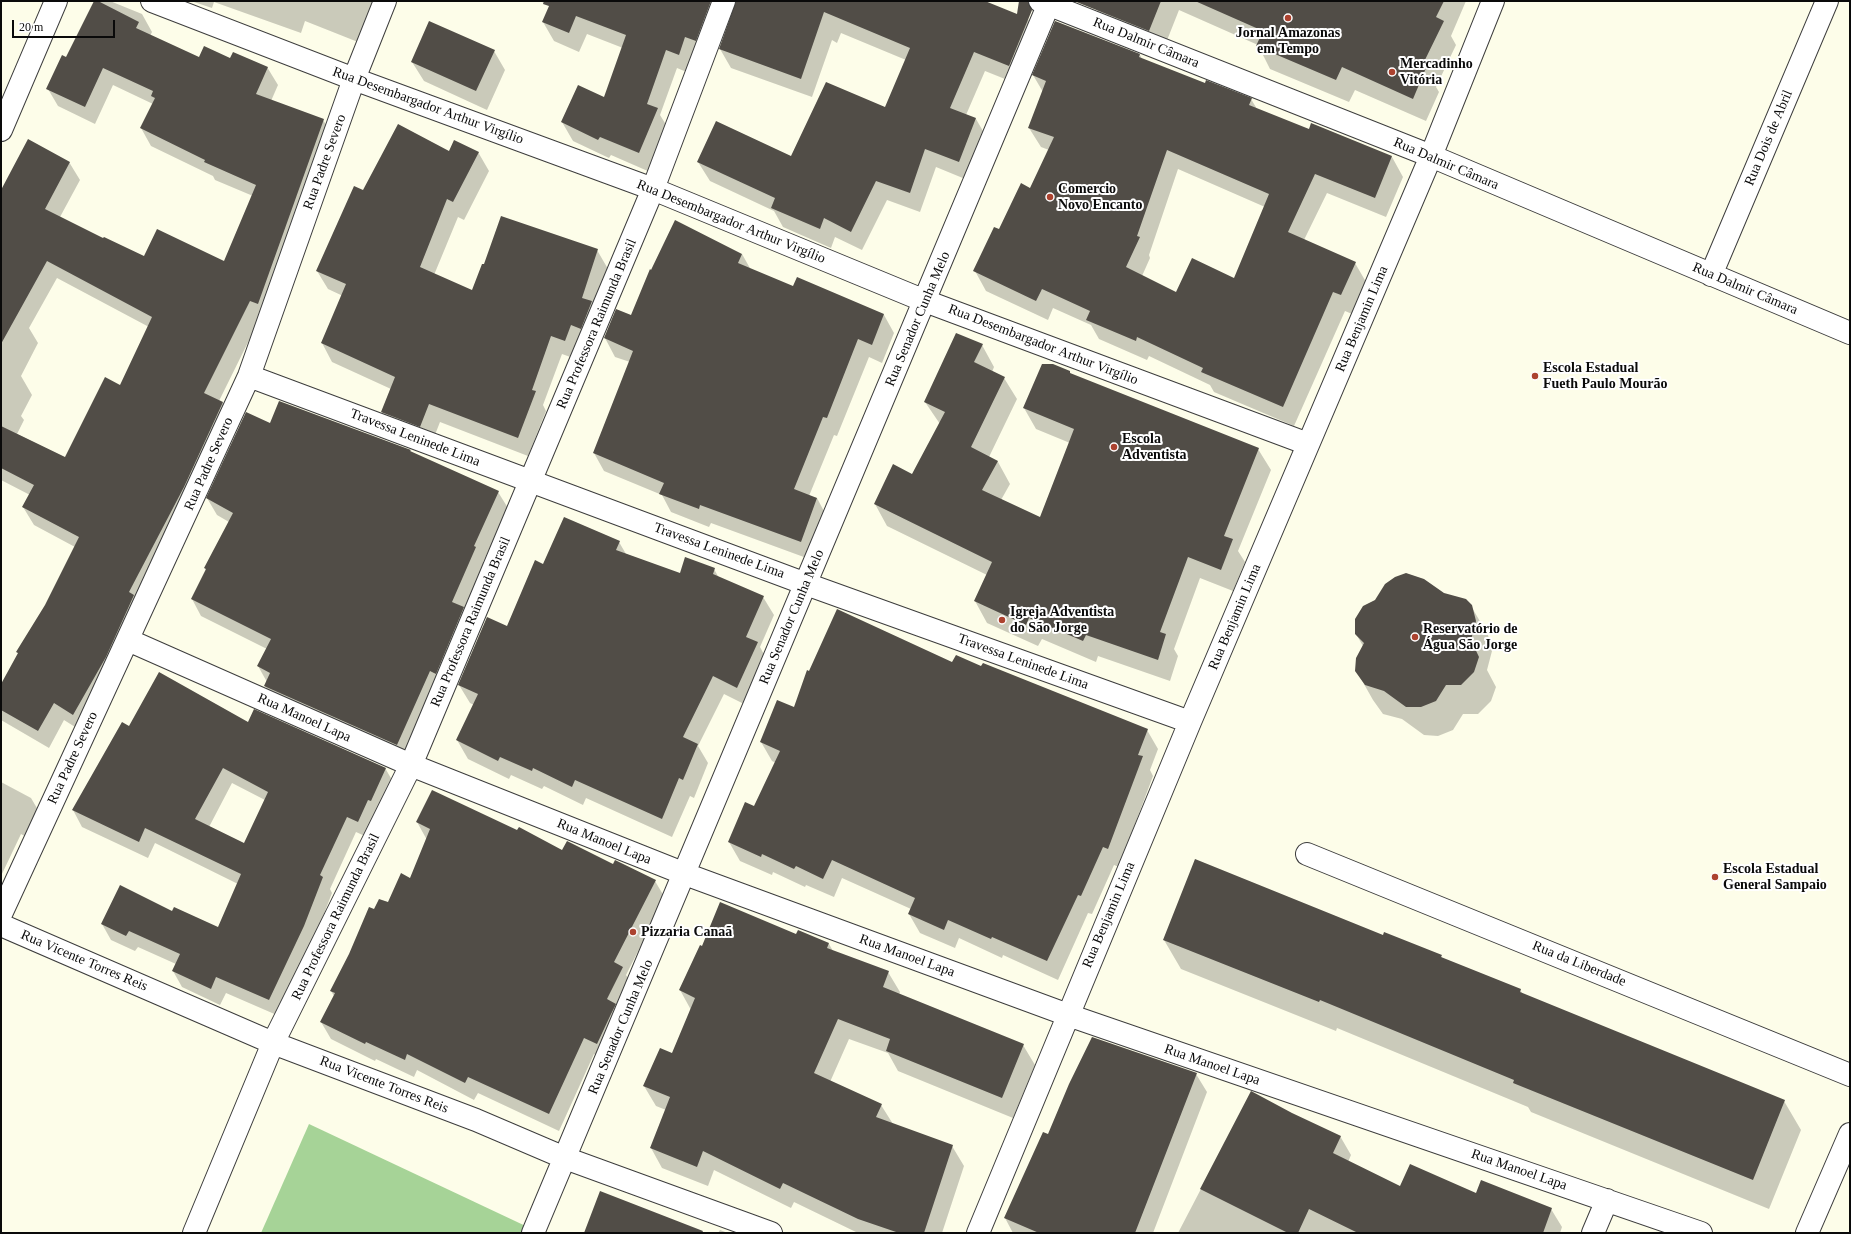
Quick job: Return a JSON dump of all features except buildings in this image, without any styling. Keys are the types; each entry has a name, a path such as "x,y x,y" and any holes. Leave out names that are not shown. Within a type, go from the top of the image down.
{"street":[{"path":"1,130 56,1"},
{"name":"Rua Desembargador Arthur Virgílio","path":"152,1 354,80 653,189 925,301 1308,444"},
{"name":"Rua Padre Severo","path":"1,914 249,376 354,80 386,1"},
{"name":"Rua Professora Raimunda Brasil","path":"194,1233 273,1043 411,765 653,189 724,1"},
{"name":"Rua Benjamin Lima","path":"978,1233 1190,722 1431,156 1493,1"},
{"name":"Rua Dois de Abril","path":"1711,275 1827,1"},
{"name":"Rua Dalmir Câmara","path":"1046,2 1431,156 1850,333"},
{"name":"Rua Senador Cunha Melo","path":"533,1233 925,301 1046,2"},
{"name":"Travessa Leninede Lima","path":"249,376 806,584 1190,722"},
{"name":"Rua Manoel Lapa","path":"128,640 411,765 685,874 1068,1015 1701,1233"},
{"name":"Rua da Liberdade","path":"1307,854 1850,1075"},
{"name":"Rua Vicente Torres Reis","path":"1,925 273,1043 476,1120 565,1158 771,1233"},
{"path":"1807,1233 1850,1134"},
{"path":"1593,1233 1607,1200"}],"green space":[{"path":"309,1124 532,1229 530,1233 261,1233"}],"place":[{"name":"Jornal Amazonas em Tempo","path":"1288,18"},
{"name":"Mercadinho Vitória","path":"1392,72"},
{"name":"Comercio Novo Encanto","path":"1050,197"},
{"name":"Escola Estadual Fueth Paulo Mourão","path":"1535,376"},
{"name":"Escola Adventista","path":"1114,447"},
{"name":"Igreja Adventista do São Jorge","path":"1002,620"},
{"name":"Reservatório de Água São Jorge","path":"1415,637"},
{"name":"Escola Estadual General Sampaio","path":"1715,877"},
{"name":"Pizzaria Canaã","path":"633,932"}]}
